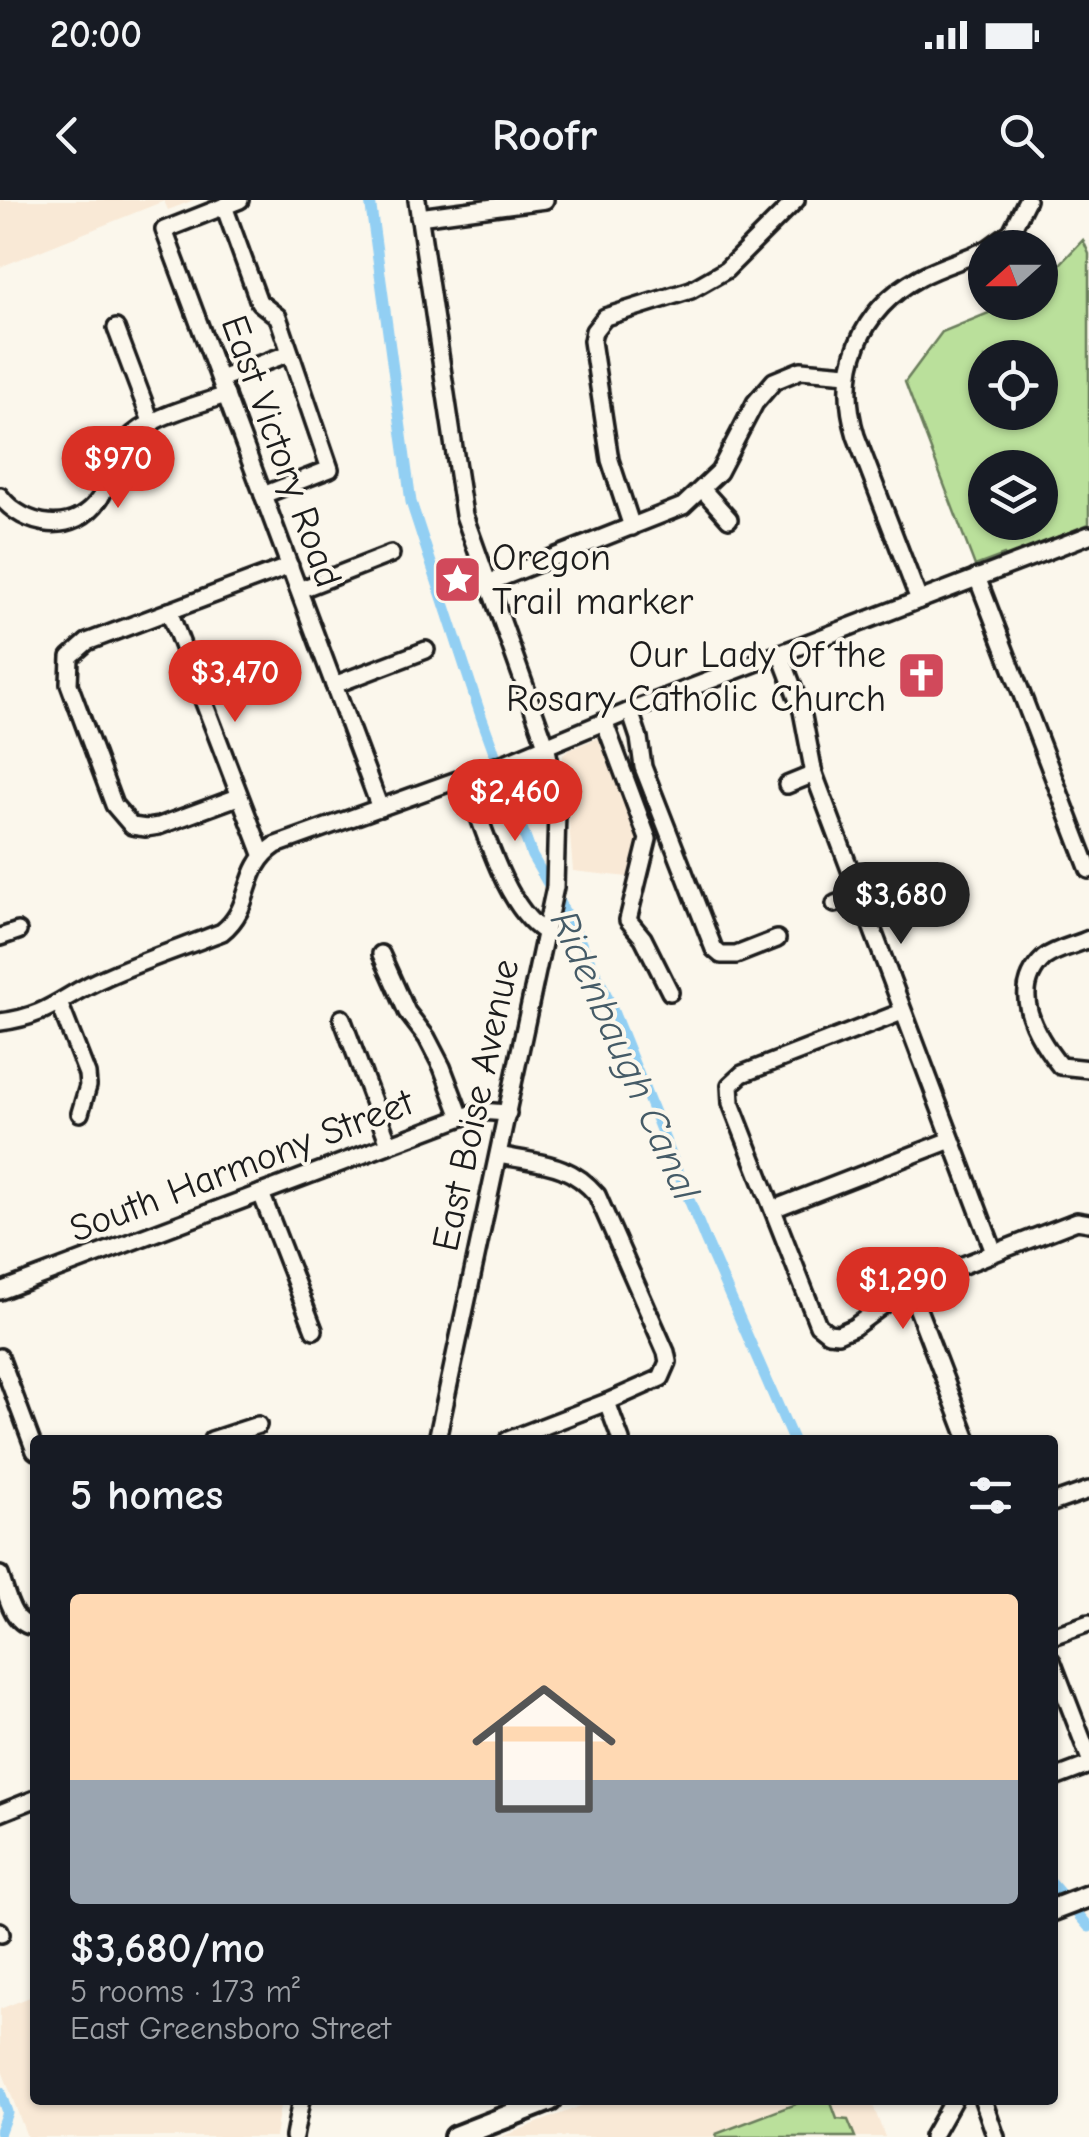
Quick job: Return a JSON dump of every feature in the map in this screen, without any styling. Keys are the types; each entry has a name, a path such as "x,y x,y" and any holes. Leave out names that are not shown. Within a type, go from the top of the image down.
{"main road":[{"path":"1058,1908 1085,1898"},
{"path":"454,2137 532,2105"}],"street":[{"name":"East Boise Avenue","path":"417,200 464,516 546,745 558,810 555,887 437,1435"},
{"path":"419,218 545,200"},
{"path":"632,527 606,442 594,331 605,317 691,290 726,270 796,200"},
{"path":"1012,230 1027,200"},
{"path":"232,203 259,302 278,317 330,469 263,495"},
{"name":"East Victory Road","path":"232,203 164,230 380,808"},
{"path":"919,600 856,436 850,414 848,374 856,344 870,317 892,294 922,275 968,257"},
{"path":"116,328 152,424"},
{"path":"0,496 25,520 62,523 77,518 101,497 112,464 127,440 290,353"},
{"path":"488,583 683,506 719,472 756,403 774,380 801,370 848,374"},
{"path":"703,490 729,518"},
{"path":"0,1022 36,1015 101,978 222,932 238,920 251,873 262,854 276,845 510,761 604,721 1089,536"},
{"path":"298,590 391,554"},
{"path":"238,797 159,826 132,826 114,805 68,684 70,657 87,642 290,566"},
{"path":"977,577 1089,870"},
{"path":"169,612 262,854"},
{"path":"334,684 426,650"},
{"path":"780,653 802,711 814,774 994,1252"},
{"path":"630,711 643,767 714,949 720,955 736,955 777,938"},
{"path":"604,721 648,838 628,920 643,938 670,992"},
{"path":"787,785 814,774"},
{"path":"464,776 511,894 530,924 545,932"},
{"path":"835,904 858,895"},
{"path":"0,937 18,931"},
{"path":"1089,939 1046,956 1028,979 1026,994 1040,1041 1060,1066 1089,1069"},
{"path":"381,954 407,1012 442,1067 461,1117"},
{"path":"60,1004 86,1074 88,1086 80,1113"},
{"path":"902,1012 742,1074 730,1085 731,1102 818,1325 828,1333 838,1334 854,1328 909,1286 1077,1221 1089,1222"},
{"path":"342,1018 390,1144"},
{"name":"South Harmony Street","path":"0,1291 479,1110 508,1113"},
{"path":"774,1209 951,1140"},
{"path":"498,1155 563,1167 583,1179 597,1195 668,1362 661,1378 521,1435"},
{"path":"261,1193 314,1330"},
{"path":"909,1286 966,1435"},
{"path":"0,1357 30,1438"},
{"path":"606,1402 619,1435"},
{"path":"230,1435 258,1424"},
{"path":"1058,1501 1089,1490"},
{"path":"0,1575 15,1616 30,1626"},
{"path":"1058,1634 1089,1623"},
{"path":"1058,1676 1089,1754"},
{"path":"1058,1777 1089,1766"},
{"path":"0,1813 30,1801"},
{"path":"294,2137 300,2105"},
{"path":"932,2137 950,2105"},
{"path":"985,2105 996,2137"}],"shaded area":[{"path":"0,200 194,200 168,210 164,201 0,267"},
{"path":"617,730 641,793 627,799 641,838 628,877 573,871 563,755"},
{"path":"30,1997 30,2105 280,2105 275,2137 27,2137 0,2065 0,2009"},
{"path":"583,2105 873,2105 885,2137 501,2137"}],"green space":[{"path":"1083,240 1089,254 1089,524 1058,537 1058,450 968,450 968,540 1050,540 975,566 905,382 942,332 971,320 1058,320 1058,266"},
{"path":"793,2105 832,2105 837,2119 848,2120 855,2137 717,2137 716,2134"}],"waterway":[{"name":"Ridenbaugh Canal","path":"370,200 411,502 481,716 532,856 606,994 705,1239 791,1435"},
{"name":"Ridenbaugh Canal","path":"1058,1891 1089,1927"},
{"path":"0,2092 7,2112 0,2131"}],"place":[{"name":"Oregon Trail marker","path":"457,579"},
{"name":"Our Lady Of the Rosary Catholic Church","path":"921,676"}]}
